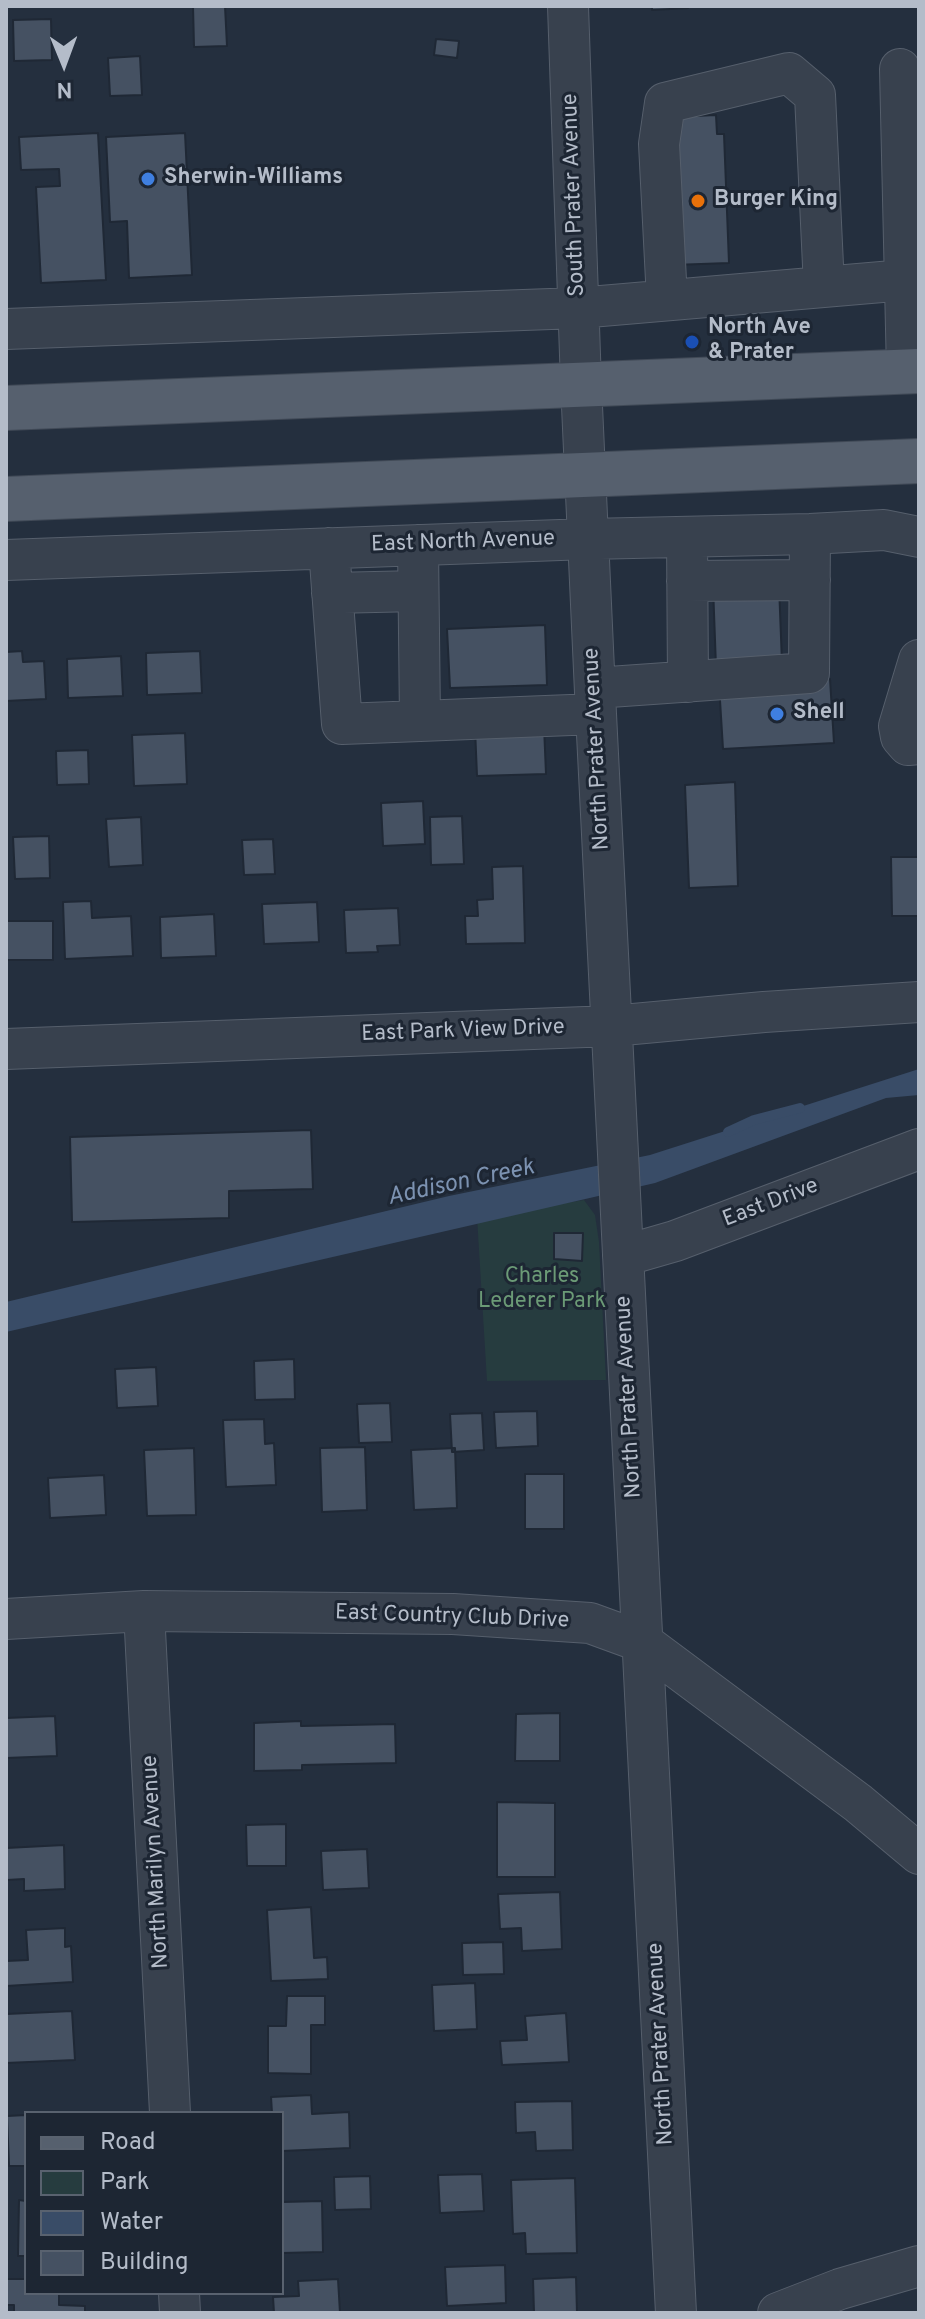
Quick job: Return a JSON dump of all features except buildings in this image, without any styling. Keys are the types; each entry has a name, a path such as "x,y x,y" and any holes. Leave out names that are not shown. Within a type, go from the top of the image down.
{"main road":[{"path":"6,408 913,371"},
{"path":"6,499 919,461"}],"street":[{"name":"South Prater Avenue","path":"568,6 581,384"},
{"path":"913,65 905,280 913,371"},
{"path":"667,300 659,144 665,103 789,73 815,95 824,287"},
{"path":"6,329 578,308 905,280"},
{"name":"North Prater Avenue","path":"581,384 676,2313"},
{"name":"East North Avenue","path":"6,560 884,530 919,537"},
{"path":"329,548 342,724 420,721 596,701 688,682 809,673 810,534"},
{"path":"687,537 688,682"},
{"path":"418,545 420,721"},
{"path":"687,581 810,580"},
{"path":"332,593 418,591"},
{"path":"919,660 899,726 901,737 908,745 919,744"},
{"name":"East Park View Drive","path":"6,1049 612,1026 919,1002"},
{"name":"East Drive","path":"623,1256 675,1241 919,1149"},
{"name":"East Country Club Drive","path":"6,1619 144,1611 453,1614 590,1623 642,1642 858,1803 919,1854"},
{"name":"North Marilyn Avenue","path":"144,1611 170,2111"},
{"path":"778,2313 840,2289 919,2266"}],"green space":[{"name":"Charles Lederer Park","path":"584,1200 595,1215 599,1242 606,1380 487,1381 477,1217"}],"water":[{"path":"919,1069 919,1095 886,1098 655,1183 6,1332 6,1302 449,1196 650,1155"}],"waterway":[{"name":"Addison Creek","path":"728,1132 754,1120 800,1108"}],"place":[{"name":"Sherwin-Williams","path":"148,179"},
{"name":"Burger King","path":"698,201"},
{"name":"North Ave & Prater","path":"692,342"},
{"name":"Shell","path":"777,714"}]}
